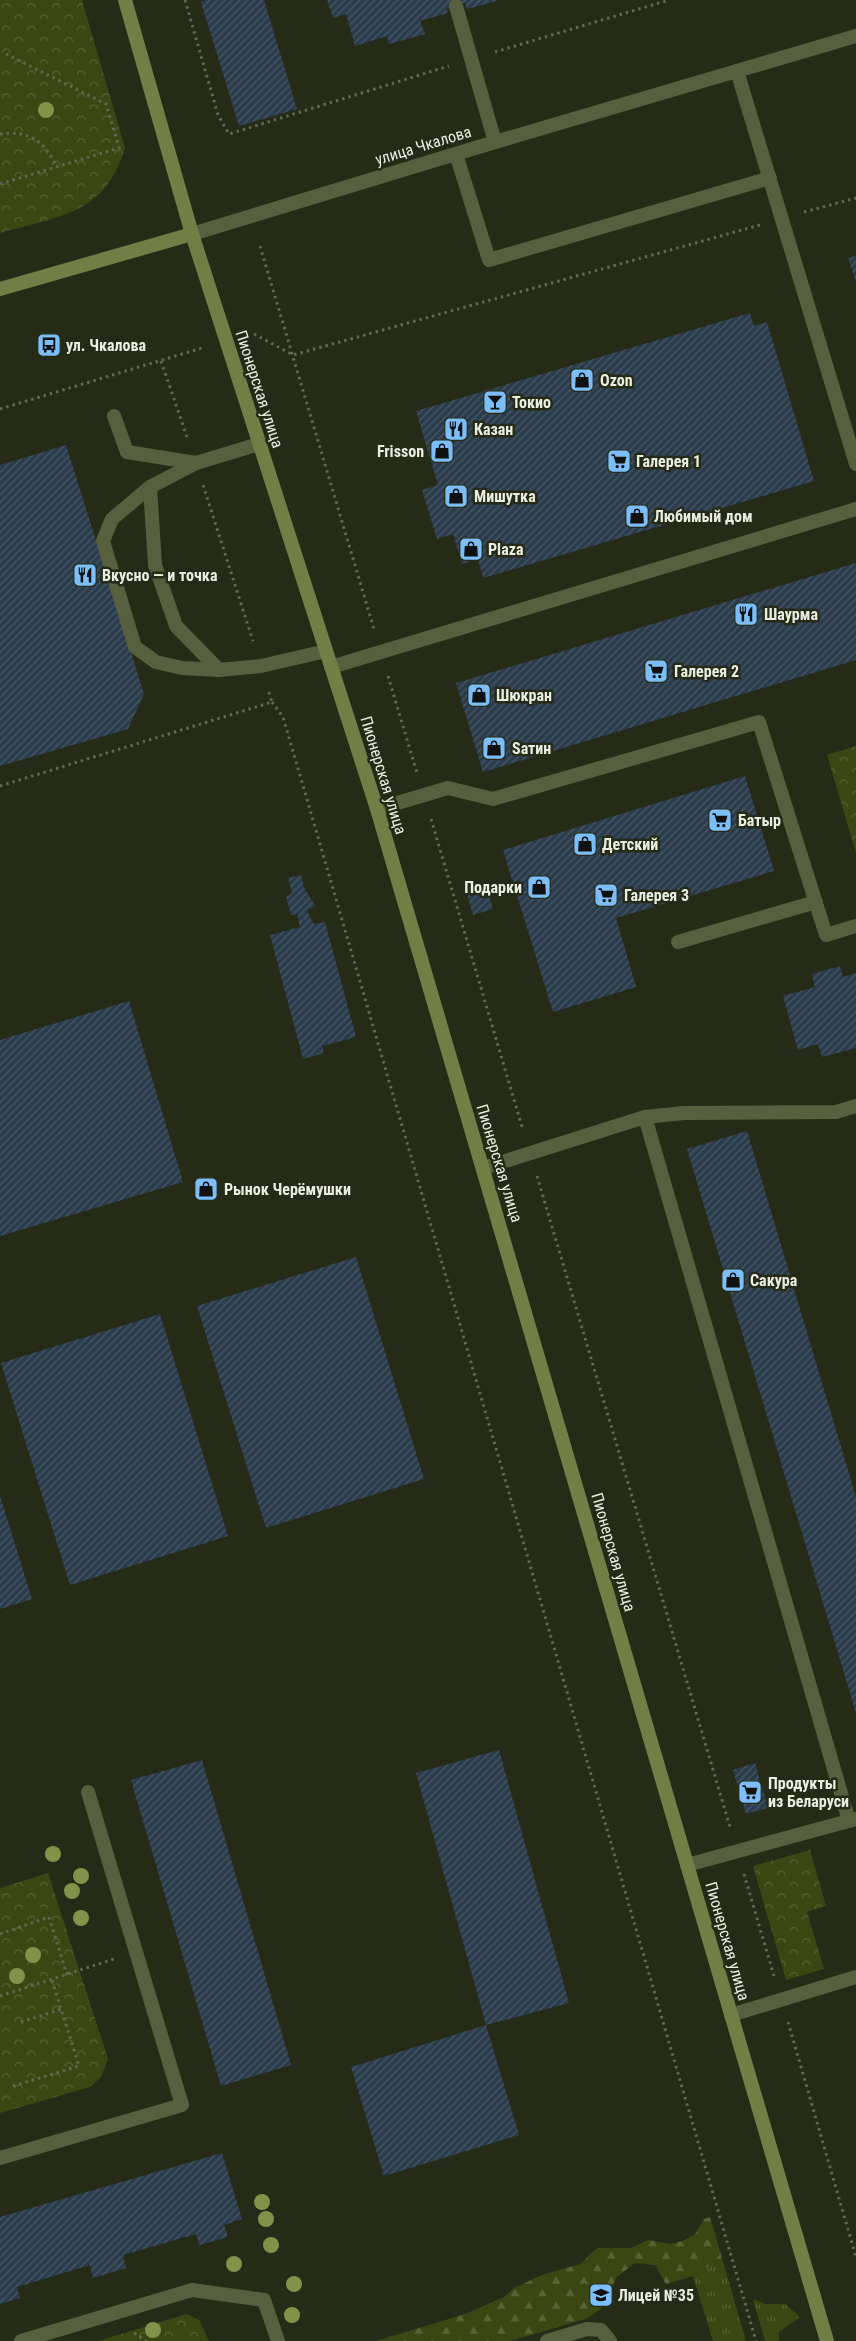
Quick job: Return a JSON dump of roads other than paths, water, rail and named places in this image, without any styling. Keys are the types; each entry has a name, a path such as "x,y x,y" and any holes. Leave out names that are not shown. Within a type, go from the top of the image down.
{"main road":[{"name":"Пионерская улица","path":"125,0 192,234 377,809 827,2341"},
{"name":"улица Чкалова","path":"0,289 192,234"}],"street":[{"path":"456,6 495,142"},
{"name":"улица Чкалова","path":"192,234 495,142 856,36"},
{"path":"737,71 856,464"},
{"path":"456,154 489,260 770,178"},
{"path":"114,416 127,452 196,463"},
{"path":"259,444 196,463 150,487 112,519 103,541 135,647 156,662 182,668 219,670 261,666 326,651"},
{"path":"150,487 155,564 176,626 219,670"},
{"path":"331,667 856,509"},
{"path":"377,809 448,788 493,798 759,722 826,935 856,926"},
{"path":"678,942 816,902"},
{"path":"483,1168 645,1117 684,1113 836,1112 856,1106"},
{"path":"645,1117 853,1820 687,1865"},
{"path":"0,2158 182,2105 88,1792"},
{"path":"731,2015 856,1977"},
{"path":"21,2341 192,2290 264,2300 278,2341"},
{"path":"547,2341 587,2329 602,2330 610,2341"}],"place":[{"name":"ул. Чкалова","path":"49,345"},
{"name":"Ozon","path":"582,380"},
{"name":"Токио","path":"495,402"},
{"name":"Казан","path":"456,429"},
{"name":"Frisson","path":"442,451"},
{"name":"Галерея 1","path":"619,461"},
{"name":"Мишутка","path":"456,496"},
{"name":"Любимый дом","path":"637,516"},
{"name":"Plaza","path":"471,549"},
{"name":"Вкусно — и точка","path":"85,575"},
{"name":"Шаурма","path":"746,614"},
{"name":"Галерея 2","path":"656,671"},
{"name":"Шюкран","path":"479,695"},
{"name":"Sатин","path":"494,748"},
{"name":"Батыр","path":"720,820"},
{"name":"Детский","path":"585,844"},
{"name":"Подарки","path":"539,887"},
{"name":"Галерея 3","path":"606,895"},
{"name":"Рынок Черёмушки","path":"206,1189"},
{"name":"Сакура","path":"733,1280"},
{"name":"Продукты из Беларуси","path":"750,1792"},
{"name":"Лицей №35","path":"601,2295"}]}
